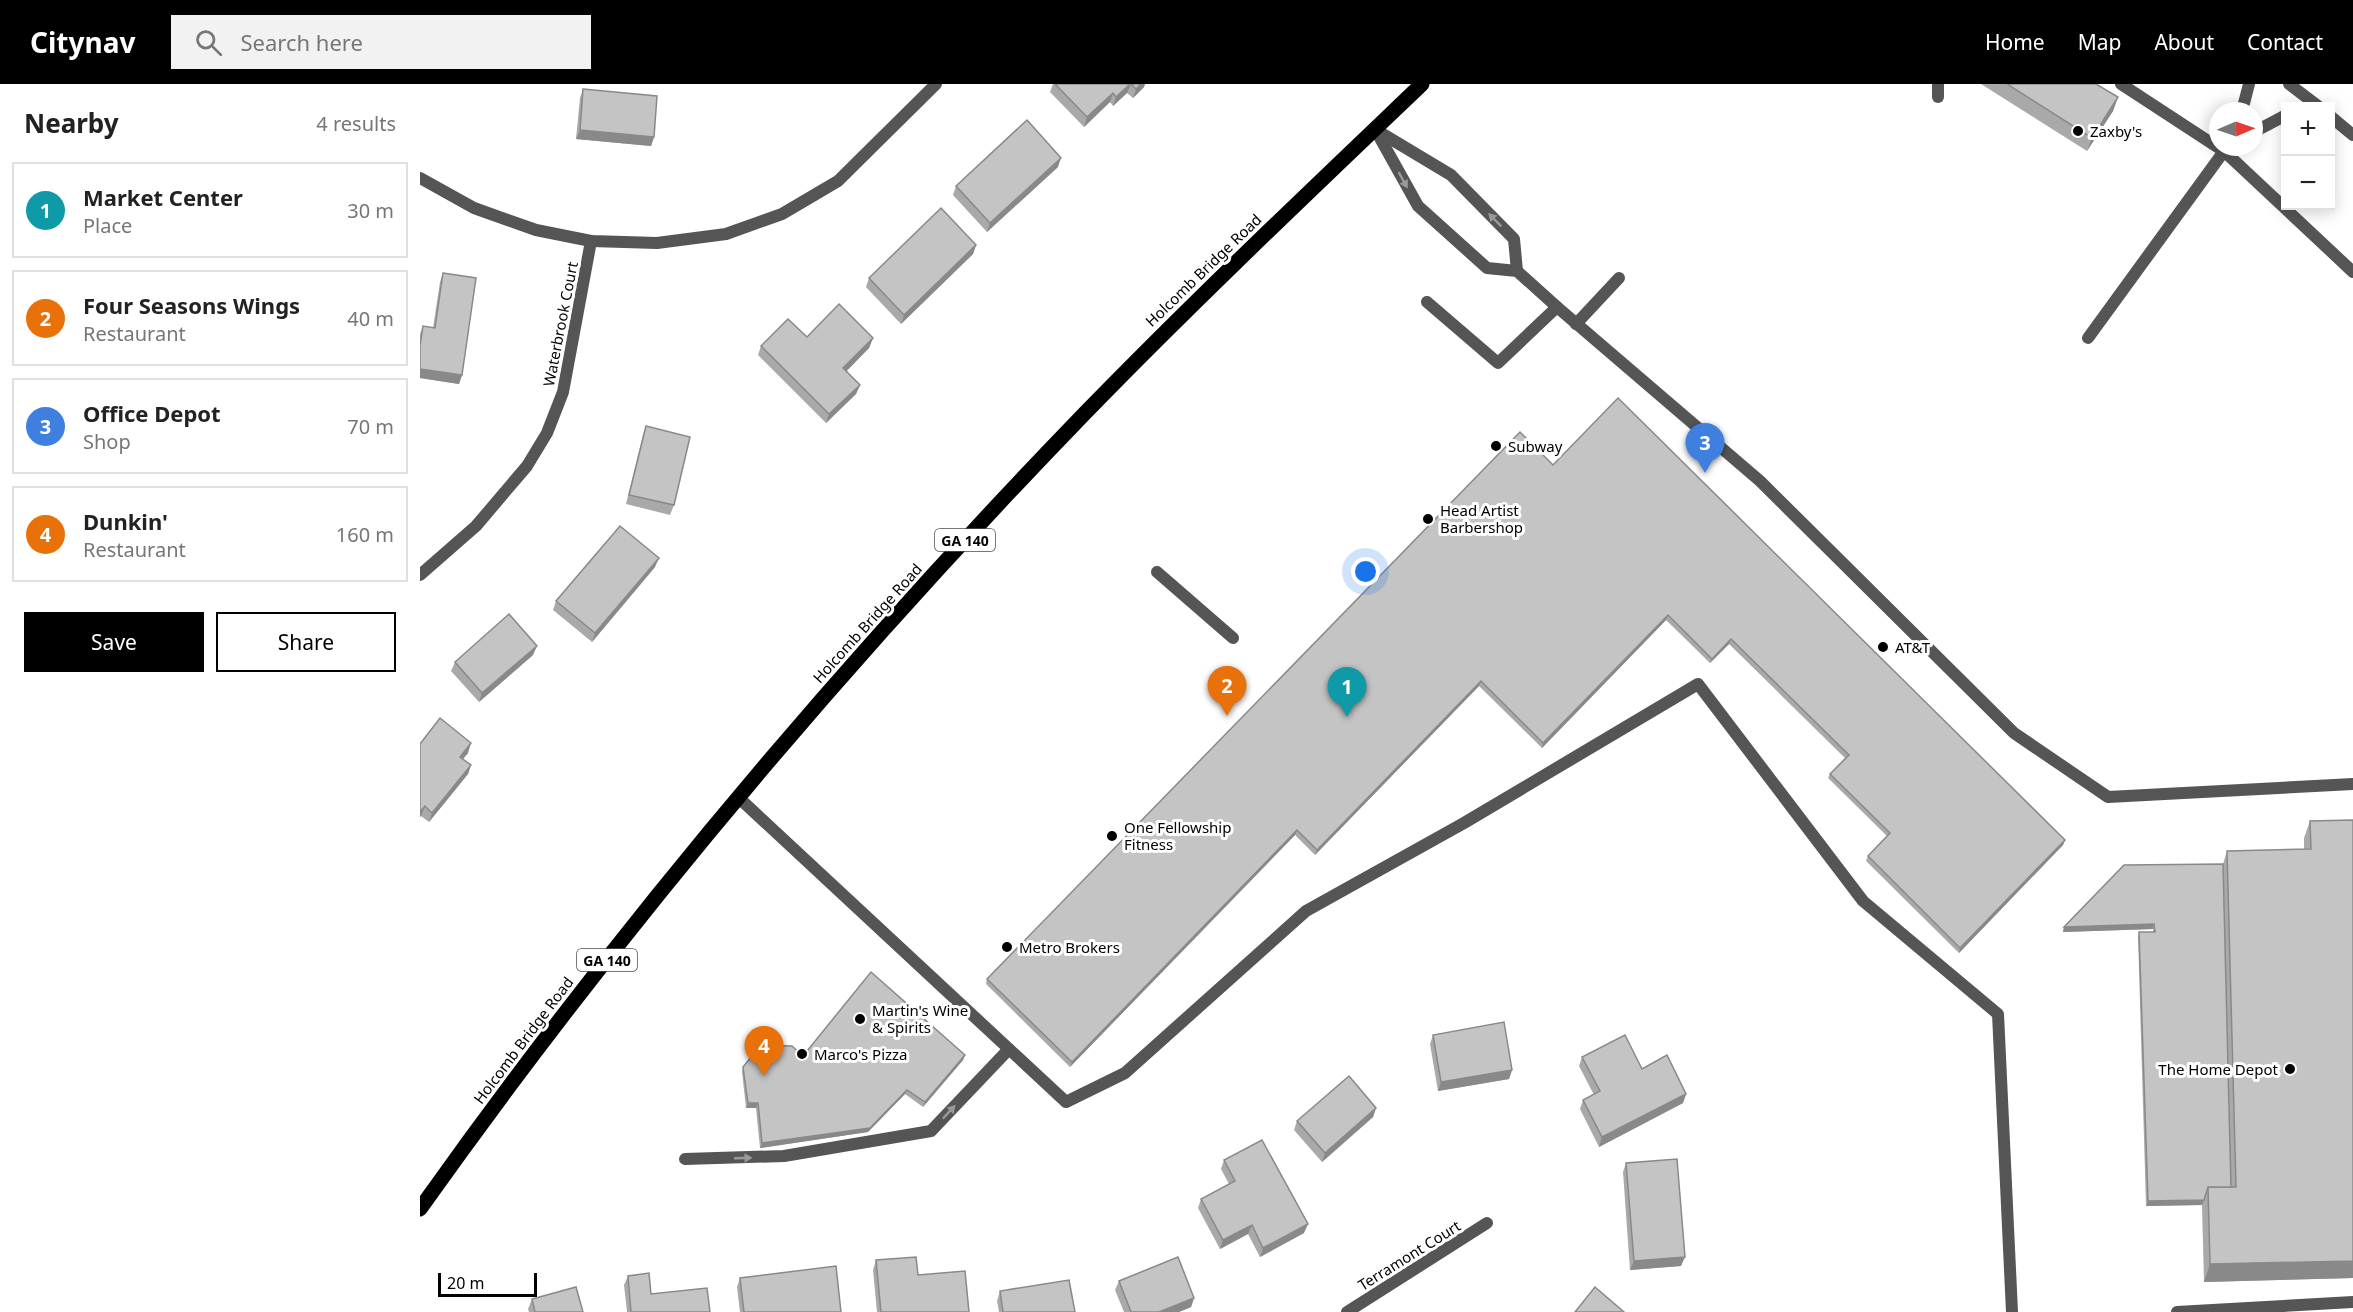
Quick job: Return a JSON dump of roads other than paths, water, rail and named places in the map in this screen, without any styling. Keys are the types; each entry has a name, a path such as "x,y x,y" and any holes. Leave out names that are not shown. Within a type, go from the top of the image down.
{"main road":[{"name":"Holcomb Bridge Road","path":"420,1209 579,995 739,798 883,630 1046,453 1206,292 1422,84"}],"street":[{"path":"420,177 474,208 536,230 591,242 657,243 726,234 782,214 838,181 936,84"},
{"path":"1938,84 1938,97"},
{"path":"2121,84 2209,138"},
{"path":"2244,102 2249,84"},
{"path":"2289,84 2313,102"},
{"path":"2263,127 2281,118"},
{"path":"2335,119 2353,135"},
{"path":"1375,129 1418,206 1487,268 1517,271 1760,481 2014,734 2108,797 2353,784"},
{"path":"1375,129 1451,175 1514,239 1517,271"},
{"path":"2088,338 2223,156"},
{"path":"2235,156 2353,272"},
{"name":"Waterbrook Court","path":"420,575 476,525 527,466 547,433 563,392 591,242"},
{"path":"1576,324 1619,278"},
{"path":"1428,302 1498,363 1557,307"},
{"path":"1157,572 1233,638"},
{"path":"739,798 1066,1102 1125,1073 1306,911 1464,823 1698,684 1863,902 1998,1014 2012,1312"},
{"path":"685,1159 784,1156 931,1131 1009,1048"},
{"name":"Terramont Court","path":"1347,1312 1487,1223"},
{"path":"2177,1312 2353,1302"}],"place":[{"name":"Zaxby's","path":"2078,131"},
{"name":"Subway","path":"1496,446"},
{"name":"Office Depot","path":"1705,473"},
{"name":"Head Artist Barbershop","path":"1428,519"},
{"name":"AT&T","path":"1883,647"},
{"name":"Four Seasons Wings","path":"1227,716"},
{"name":"Market Center","path":"1347,717"},
{"name":"One Fellowship Fitness","path":"1112,836"},
{"name":"Metro Brokers","path":"1007,947"},
{"name":"Martin's Wine & Spirits","path":"860,1019"},
{"name":"Marco's Pizza","path":"802,1054"},
{"name":"The Home Depot","path":"2290,1069"},
{"name":"Dunkin'","path":"764,1076"}]}
